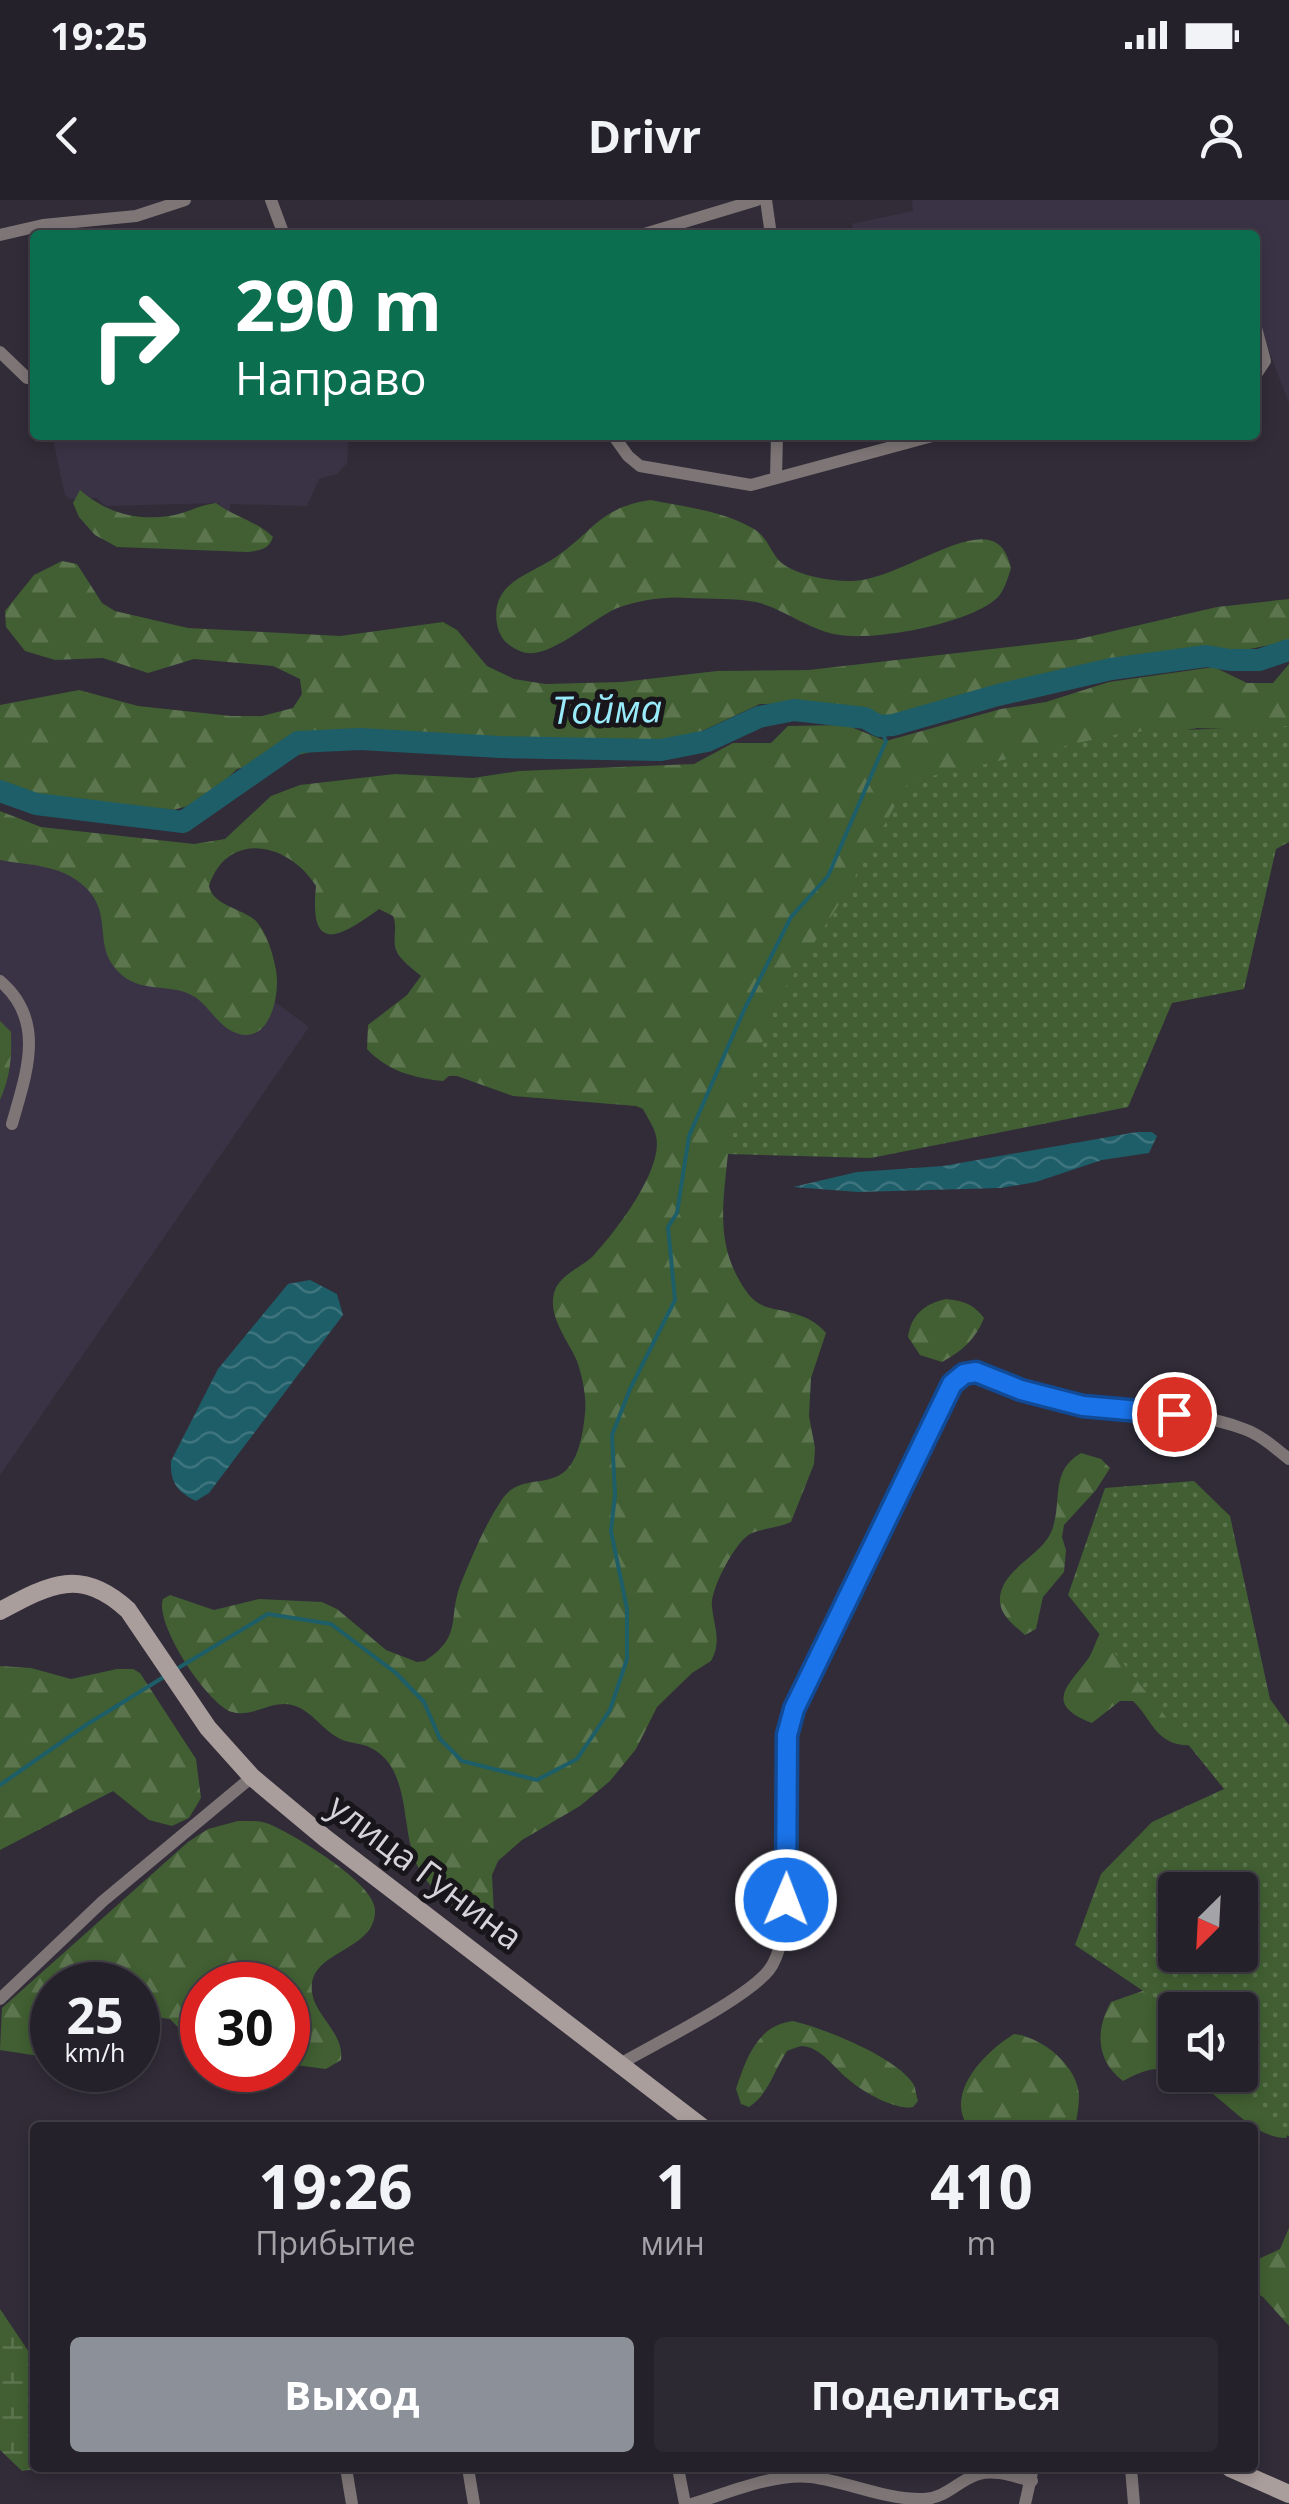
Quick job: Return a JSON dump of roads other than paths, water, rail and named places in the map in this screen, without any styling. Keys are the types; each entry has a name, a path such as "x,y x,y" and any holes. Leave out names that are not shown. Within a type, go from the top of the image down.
{"main road":[{"name":"улица Гунина","path":"0,1611 29,1596 75,1582 95,1586 112,1596 144,1633 208,1728 252,1777 695,2122"},
{"path":"1239,2472 1289,2494"}],"street":[{"path":"0,235 43,225 136,216 184,200"},
{"path":"271,200 282,230"},
{"path":"658,230 758,200"},
{"path":"766,200 771,230"},
{"path":"1260,341 1266,361 1260,369"},
{"path":"0,352 27,378"},
{"path":"617,440 640,466 751,484 917,440"},
{"path":"776,440 776,478"},
{"path":"0,981 28,1021 30,1060 12,1124"},
{"path":"620,2064 755,1984 775,1960 785,1924 787,1735 794,1709 958,1377 976,1372 1021,1390 1083,1406 1205,1417 1248,1430 1289,1459"},
{"path":"0,1999 104,1901 252,1777"},
{"path":"347,2472 352,2504"},
{"path":"469,2472 474,2504"},
{"path":"679,2472 688,2504 765,2482 809,2477 869,2498 939,2498 978,2474 997,2472 1032,2474 1025,2504"},
{"path":"832,2472 835,2483"},
{"path":"1131,2472 1134,2504"}],"water":[{"path":"1137,1132 1157,1136 1149,1153 1102,1160 1036,1182 1001,1188 858,1192 793,1187 857,1172 943,1166"},
{"path":"310,1280 337,1294 343,1315 209,1493 196,1501 189,1498 173,1481 171,1461 218,1369 288,1284"}],"waterway":[{"name":"Тойма","path":"0,791 36,804 183,822 298,742 360,739 661,750 707,741 759,717 794,710 865,718 879,726 893,725 1111,669 1206,656 1259,660 1289,650"},
{"path":"175,1670 268,1614 331,1624 396,1673 424,1702 440,1739 462,1761 537,1780 577,1759 610,1710 627,1659 627,1609 611,1531 615,1495 612,1435 630,1389 675,1300 668,1227 677,1213 689,1136 744,1010 791,917 828,876 886,741 879,726"},
{"path":"0,1785 167,1675"}]}
